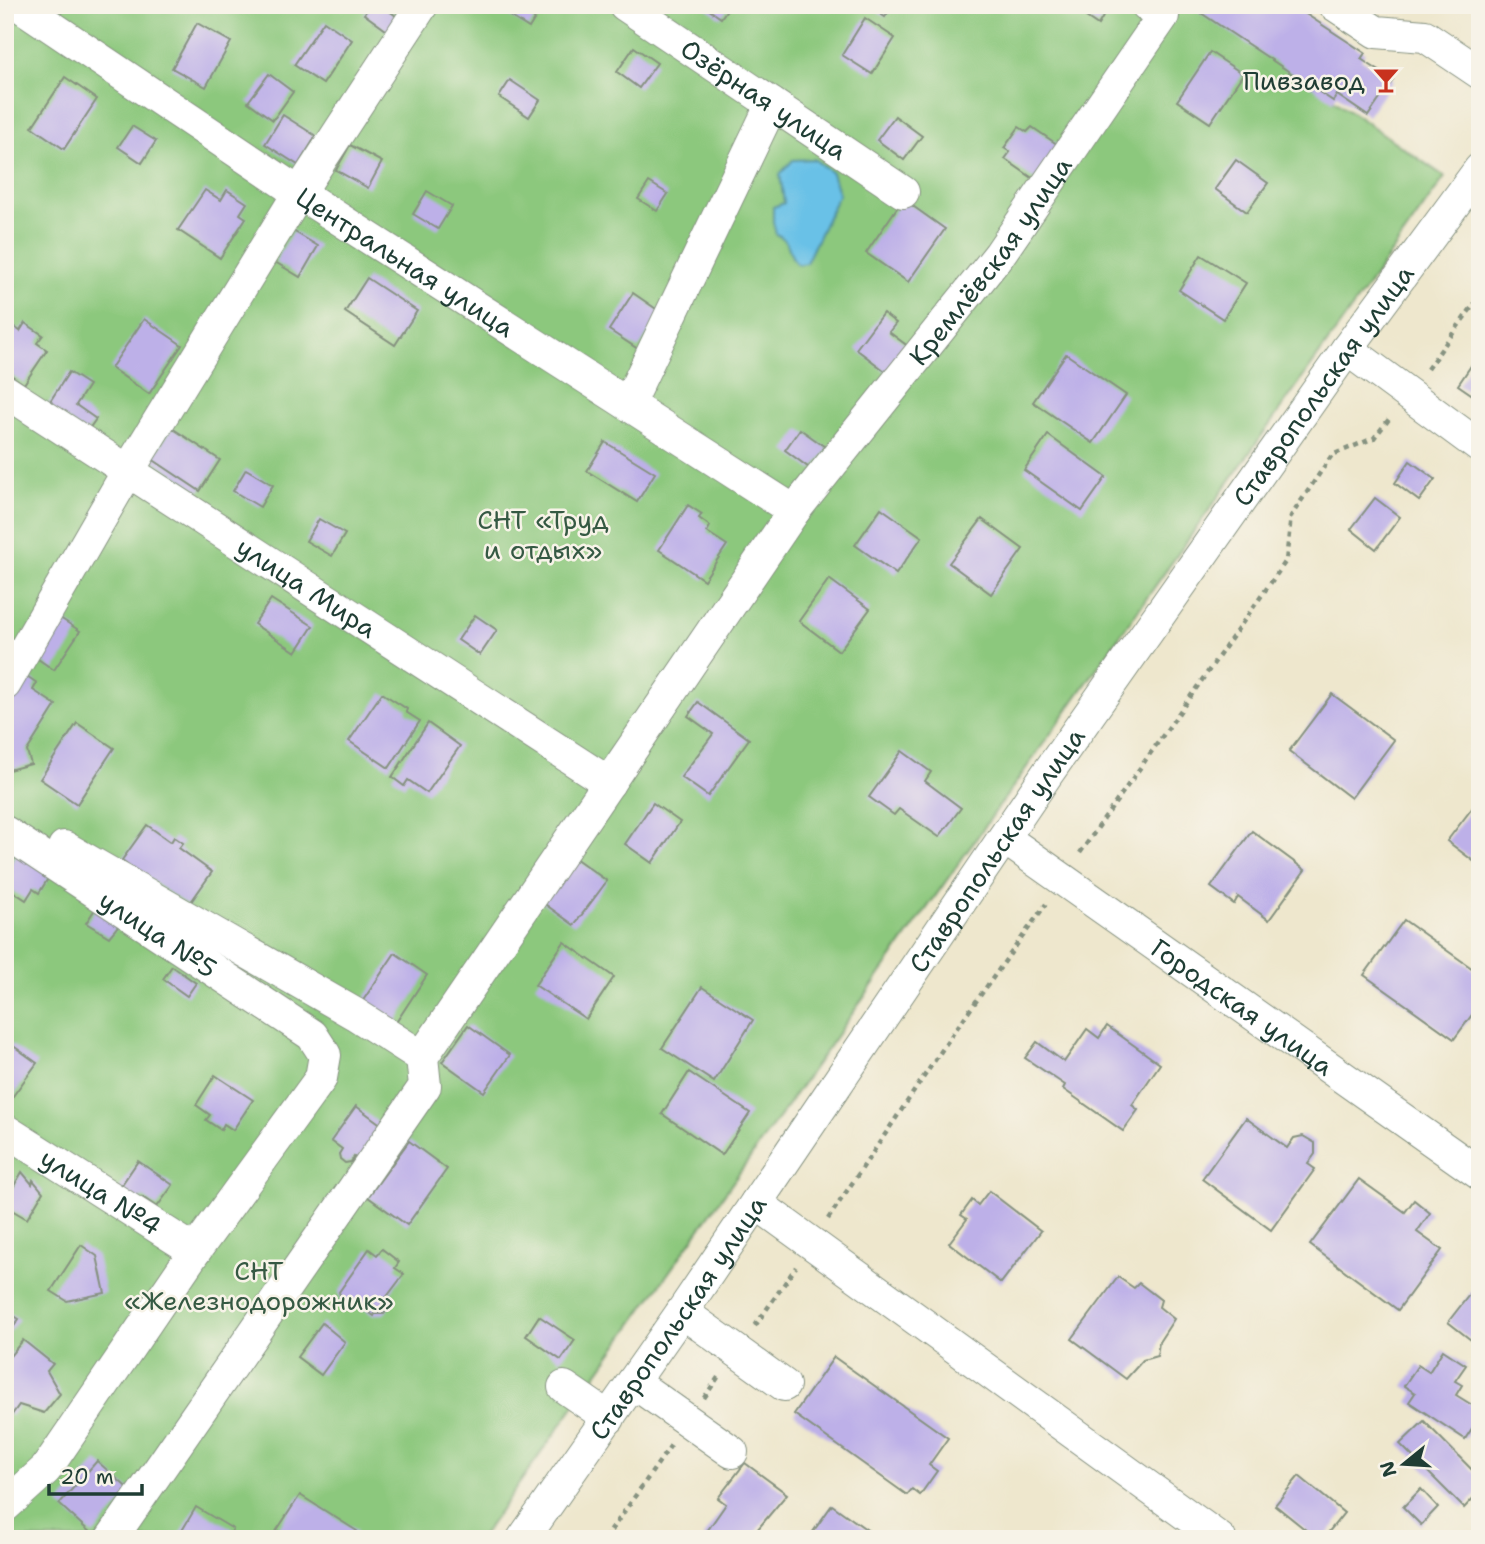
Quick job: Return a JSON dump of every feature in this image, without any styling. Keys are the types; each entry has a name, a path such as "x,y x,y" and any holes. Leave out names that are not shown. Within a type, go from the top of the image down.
{"street":[{"name":"Центральная улица","path":"19,5 299,193 794,511"},
{"path":"5,684 128,471 299,193 422,5"},
{"name":"Озёрная улица","path":"625,5 903,192"},
{"name":"Кремлёвская улица","path":"794,511 999,255 1163,16 1147,5"},
{"path":"1335,5 1376,32 1425,36 1480,73"},
{"path":"628,404 772,104"},
{"name":"Ставропольская улица","path":"523,1539 682,1312 1070,741 1347,349 1480,169"},
{"path":"1347,349 1480,447"},
{"name":"улица Мира","path":"5,391 609,783"},
{"path":"111,1539 425,1086 422,1057 794,511"},
{"path":"5,814 355,1014 422,1057"},
{"name":"улица №5","path":"5,832 312,1035 325,1055 321,1078 195,1251"},
{"name":"Городская улица","path":"1004,838 1480,1174"},
{"name":"улица №4","path":"5,1130 195,1251"},
{"path":"755,1203 1220,1539"},
{"path":"8,1498 46,1469 195,1251"},
{"path":"682,1312 784,1385"},
{"path":"633,1382 733,1452"},
{"path":"564,1387 609,1418"}],"path":[{"path":"606,1539 812,1243 954,1032 1286,561 1291,516 1332,455 1374,438 1480,296"}],"green space":[{"name":"СНТ «Труд и отдых»","path":"5,5 1198,5 1445,177 480,1539 5,1539"}],"water":[{"path":"814,159 832,173 839,194 806,263 798,265 788,245 776,234 773,207 784,203 780,174 793,160"}],"building":[{"path":"371,5 381,5 407,24 397,38 364,14"},
{"path":"492,5 543,5 529,28"},
{"path":"702,5 730,5 721,18"},
{"path":"867,5 893,5 885,17"},
{"path":"1093,5 1110,5 1098,25 1086,17"},
{"path":"1189,5 1292,5 1365,53 1361,59 1393,80 1368,116 1337,95 1333,101"},
{"path":"865,18 895,38 872,74 842,55"},
{"path":"324,21 352,40 323,84 294,65"},
{"path":"197,23 231,42 206,87 172,68"},
{"path":"634,47 657,63 639,88 617,72"},
{"path":"1210,52 1243,74 1210,123 1177,101"},
{"path":"269,74 293,92 273,120 248,102"},
{"path":"65,77 97,99 64,149 32,127"},
{"path":"510,80 540,100 529,117 499,97"},
{"path":"283,115 316,136 298,165 265,144"},
{"path":"895,116 922,136 904,160 877,140"},
{"path":"132,126 156,141 142,163 118,147"},
{"path":"1019,127 1027,132 1032,127 1064,149 1041,184 1005,159 1010,152 1004,148"},
{"path":"350,145 382,162 368,188 336,170"},
{"path":"1236,160 1268,183 1247,212 1215,189"},
{"path":"649,182 668,194 657,211 638,199"},
{"path":"205,190 221,200 227,190 247,203 240,214 246,218 220,258 178,230"},
{"path":"427,191 452,206 438,229 413,214"},
{"path":"903,199 945,229 908,282 866,253"},
{"path":"293,231 318,246 300,277 275,262"},
{"path":"1201,255 1246,283 1223,319 1179,290"},
{"path":"367,278 417,311 395,345 345,312"},
{"path":"633,293 662,313 638,349 609,330"},
{"path":"883,313 896,323 889,332 913,350 893,377 856,349"},
{"path":"144,319 182,345 149,394 111,368"},
{"path":"25,323 43,335 37,343 47,350 24,384 5,371 5,332 10,324 20,331"},
{"path":"1066,354 1126,395 1093,443 1033,402"},
{"path":"1477,357 1480,359 1480,400 1458,385"},
{"path":"69,372 89,385 76,405 96,419 86,433 47,406"},
{"path":"172,428 220,460 200,491 152,459"},
{"path":"800,429 828,449 812,470 785,450"},
{"path":"1048,435 1106,477 1082,511 1024,470"},
{"path":"605,442 655,473 637,502 587,471"},
{"path":"1410,461 1435,479 1419,501 1395,483"},
{"path":"246,469 273,485 260,507 233,491"},
{"path":"1375,498 1400,517 1376,549 1351,529"},
{"path":"688,505 702,514 699,518 710,526 707,532 727,545 704,580 659,550"},
{"path":"881,508 922,537 896,574 855,545"},
{"path":"319,519 345,534 332,556 306,541"},
{"path":"982,519 1023,549 991,594 949,563"},
{"path":"829,579 870,609 839,651 799,621"},
{"path":"271,599 313,626 296,652 254,624"},
{"path":"48,610 80,631 54,670 22,648"},
{"path":"475,615 497,630 480,655 458,640"},
{"path":"24,674 37,683 33,690 56,705 27,751 31,764 5,771 5,679"},
{"path":"382,693 420,721 389,768 349,741"},
{"path":"1332,694 1394,740 1351,798 1289,751"},
{"path":"698,702 749,739 708,796 681,777 713,734 688,716"},
{"path":"77,723 114,748 77,804 40,779"},
{"path":"428,723 460,746 427,793 408,780 404,786 392,777"},
{"path":"902,751 931,772 925,781 961,808 939,837 899,809 894,815 869,797"},
{"path":"1480,798 1480,866 1447,841"},
{"path":"653,803 680,822 652,863 625,844"},
{"path":"147,825 171,842 174,837 183,843 179,848 212,872 188,906 122,860"},
{"path":"1252,831 1305,870 1269,920 1238,897 1234,904 1211,887"},
{"path":"21,848 54,869 39,893 33,889 26,900 5,886 5,872"},
{"path":"575,858 607,881 574,925 542,902"},
{"path":"99,903 124,919 109,937 86,923"},
{"path":"1404,920 1480,974 1480,1004 1454,1039 1364,975"},
{"path":"564,942 614,977 586,1019 535,985"},
{"path":"395,953 427,975 395,1024 362,1002"},
{"path":"172,966 196,983 187,996 163,979"},
{"path":"702,987 753,1020 714,1082 662,1048"},
{"path":"468,1025 510,1055 484,1092 442,1062"},
{"path":"1107,1026 1160,1064 1132,1105 1138,1110 1123,1131 1063,1089 1065,1085 1025,1058 1037,1042 1064,1062 1087,1029 1099,1038"},
{"path":"5,1040 37,1063 5,1107"},
{"path":"689,1072 750,1113 722,1155 662,1114"},
{"path":"215,1075 253,1100 233,1130 224,1124 221,1130 206,1120 210,1115 196,1105"},
{"path":"356,1106 390,1131 365,1165 354,1157 351,1162 345,1163 340,1159 342,1149 331,1141"},
{"path":"1246,1118 1287,1148 1294,1138 1303,1136 1315,1143 1315,1154 1308,1164 1315,1169 1271,1230 1202,1179"},
{"path":"409,1141 447,1169 407,1225 368,1197"},
{"path":"138,1161 173,1185 157,1207 142,1197 136,1206 116,1193"},
{"path":"22,1172 43,1192 27,1219 5,1206 5,1201"},
{"path":"1359,1179 1405,1212 1414,1200 1430,1213 1417,1232 1442,1250 1398,1310 1310,1245"},
{"path":"989,1191 1041,1231 1001,1283 949,1243 967,1219 961,1215 972,1200 978,1205"},
{"path":"81,1245 97,1256 105,1293 67,1301 51,1291"},
{"path":"369,1249 377,1255 382,1249 399,1262 395,1268 404,1274 386,1298 389,1308 384,1314 374,1316 356,1303 348,1306 342,1301 339,1292"},
{"path":"1118,1277 1134,1288 1139,1283 1161,1300 1159,1307 1174,1319 1159,1342 1157,1356 1143,1360 1126,1379 1072,1339"},
{"path":"1480,1281 1480,1347 1448,1322"},
{"path":"5,1310 19,1319 5,1339"},
{"path":"539,1316 575,1340 561,1360 526,1336"},
{"path":"322,1323 345,1342 321,1375 297,1357"},
{"path":"23,1340 53,1364 47,1371 60,1394 44,1413 19,1405 11,1416 5,1411 5,1362"},
{"path":"1443,1350 1466,1365 1455,1381 1462,1385 1456,1395 1480,1410 1480,1416 1465,1439 1409,1402 1415,1393 1404,1386 1418,1365 1429,1372"},
{"path":"834,1357 948,1438 929,1465 937,1471 920,1495 912,1489 907,1495 794,1414"},
{"path":"1424,1421 1480,1478 1480,1491 1464,1508 1400,1444"},
{"path":"97,1461 132,1492 93,1535 59,1504"},
{"path":"745,1463 787,1494 757,1530 761,1539 705,1539 703,1537 726,1504 718,1498"},
{"path":"1299,1476 1344,1513 1323,1539 1317,1539 1275,1505"},
{"path":"1421,1489 1438,1507 1421,1525 1403,1507"},
{"path":"300,1495 357,1531 352,1539 271,1539"},
{"path":"832,1505 880,1539 814,1539 810,1536"},
{"path":"196,1507 233,1529 227,1539 177,1539"}],"place":[{"name":"Пивзавод","path":"1386,80"}],"park label":[{"name":"СНТ «Железнодорожник»","path":"259,1285"}]}
